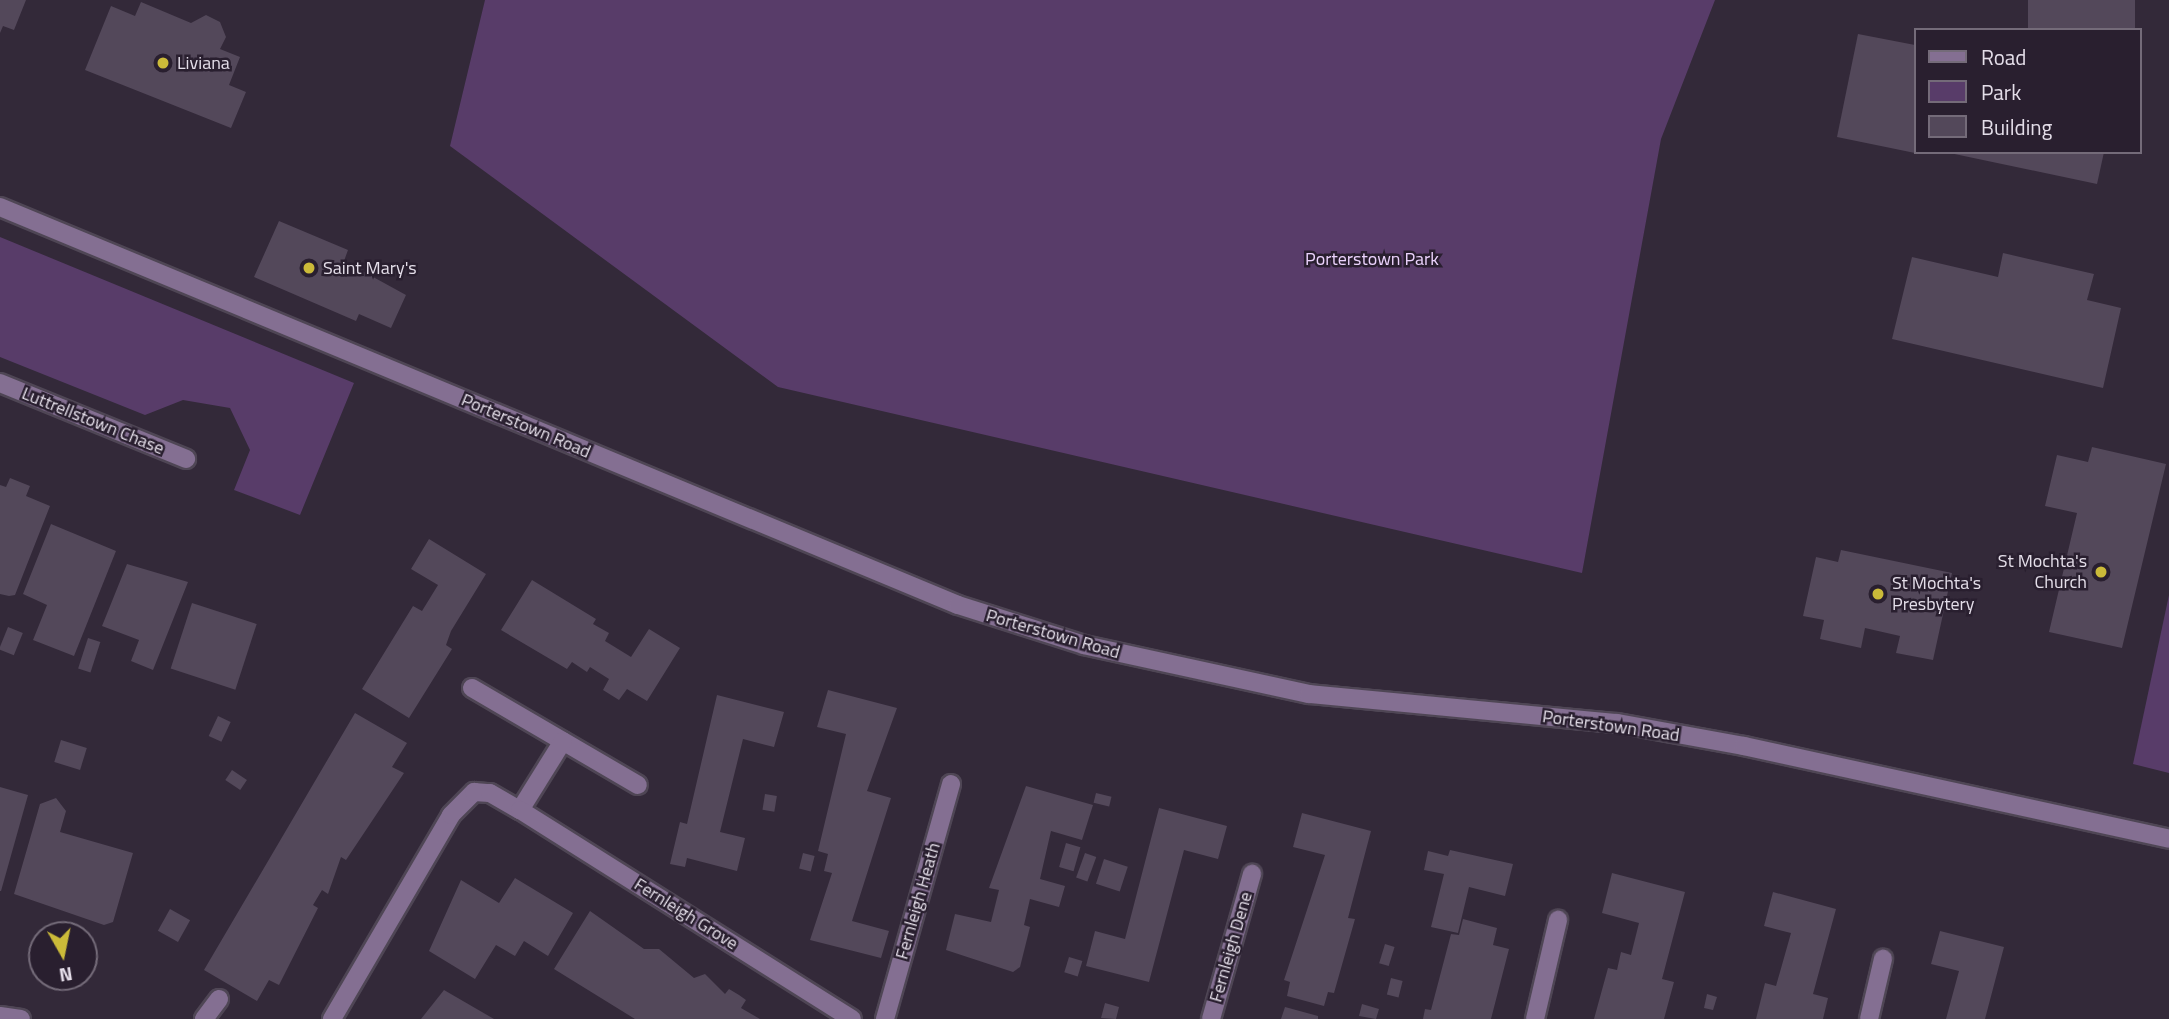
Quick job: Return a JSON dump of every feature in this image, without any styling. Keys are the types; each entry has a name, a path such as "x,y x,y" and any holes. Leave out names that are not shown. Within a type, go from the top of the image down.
{"street":[{"name":"Porterstown Road","path":"0,207 958,605 1084,645 1310,694 1616,723 2087,817 2169,839"},
{"name":"Luttrellstown Chase","path":"0,383 186,459"},
{"path":"472,688 638,785"},
{"path":"520,810 563,741"},
{"name":"Fernleigh Heath","path":"885,1019 951,784"},
{"name":"Fernleigh Grove","path":"332,1019 462,800 490,793 852,1019"},
{"name":"Fernleigh Dene","path":"1211,1019 1252,874"},
{"path":"1535,1019 1558,920"},
{"path":"1869,1019 1882,959"},
{"path":"204,1019 219,999"},
{"path":"0,1016 21,1019"}],"green space":[{"name":"Porterstown Park","path":"485,0 1715,0 1661,139 1582,573 778,387 450,146"},
{"path":"0,237 354,383 300,515 234,490 250,450 230,408 183,400 145,415 0,357"},
{"path":"2169,595 2169,773 2133,764"}],"building":[{"path":"0,0 26,0 14,30 3,26 0,33"},
{"path":"2028,0 2135,0 2135,28 2028,28"},
{"name":"Liviana","path":"141,2 191,23 206,15 220,22 226,37 220,49 240,57 229,85 246,92 231,128 85,70 111,6 135,16"},
{"path":"1858,34 1913,45 1913,153 1837,137"},
{"path":"1954,154 2104,154 2097,184"},
{"name":"Saint Mary's","path":"279,221 348,250 344,261 406,295 391,328 359,314 356,321 254,277"},
{"path":"2003,253 2094,274 2087,300 2121,308 2103,388 1892,339 1912,257 1998,277"},
{"name":"St Mochta's Church","path":"2092,447 2166,464 2122,648 2049,632 2077,513 2045,506 2057,455 2088,462"},
{"path":"10,478 30,486 26,496 50,506 15,595 9,596 0,594 0,485 6,487"},
{"path":"51,524 116,551 74,656 33,640 47,605 23,594"},
{"path":"429,539 486,574 451,631 446,645 452,649 409,718 362,689 413,606 422,611 438,585 411,569"},
{"name":"St Mochta's Presbytery","path":"1841,550 1952,573 1933,660 1896,653 1900,636 1865,628 1861,648 1820,639 1824,620 1803,616 1816,557 1838,562"},
{"path":"127,564 188,582 153,670 131,661 139,640 102,626"},
{"path":"532,580 596,619 593,624 609,633 605,641 631,657 649,629 680,648 647,701 627,689 619,700 603,690 609,679 590,667 587,672 572,662 567,669 501,630"},
{"path":"192,603 257,624 235,690 171,669"},
{"path":"8,627 23,633 14,655 0,650"},
{"path":"88,638 100,642 90,672 78,668"},
{"path":"828,690 897,708 867,791 891,798 852,921 889,931 881,958 810,940 832,873 824,871 828,854 818,851 846,734 817,727"},
{"path":"717,695 784,712 774,747 743,739 720,832 745,838 737,871 687,858 685,867 670,864 680,822 687,824"},
{"path":"355,713 407,743 392,767 404,773 346,860 341,857 328,894 322,890 313,905 318,908 279,985 269,980 257,1001 204,970"},
{"path":"218,716 231,722 221,742 209,736"},
{"path":"61,740 87,748 80,770 54,762"},
{"path":"232,770 247,780 240,790 225,780"},
{"path":"1026,786 1093,805 1082,840 1051,831 1040,879 1065,886 1059,907 1030,899 1024,925 1030,927 1020,967 1013,972 946,950 955,914 991,922 999,890 989,888"},
{"path":"0,787 28,795 1,891 0,891"},
{"path":"1096,793 1112,797 1109,807 1094,803"},
{"path":"765,794 777,796 774,812 762,810"},
{"path":"56,798 66,811 60,832 133,853 113,922 104,925 14,894 40,804"},
{"path":"1159,808 1227,826 1218,859 1184,850 1149,982 1086,966 1095,931 1125,939"},
{"path":"1302,813 1371,831 1348,918 1355,919 1334,993 1328,992 1324,1006 1287,996 1290,982 1284,980 1325,855 1293,847"},
{"path":"1066,843 1080,847 1074,871 1059,867"},
{"path":"1450,850 1513,864 1505,896 1469,887 1458,933 1431,927 1444,874 1424,870 1428,851 1448,856"},
{"path":"803,853 815,856 811,871 799,869"},
{"path":"1085,853 1096,857 1087,882 1076,877"},
{"path":"1104,859 1128,867 1120,891 1096,884"},
{"path":"1612,873 1685,892 1662,979 1674,982 1664,1019 1594,1019 1608,968 1617,970 1621,952 1631,955 1639,923 1602,913"},
{"path":"515,878 573,913 548,956 524,941 515,956 496,945 475,979 429,951 461,880 499,903"},
{"path":"1773,892 1836,909 1813,994 1828,998 1823,1019 1756,1019 1765,983 1776,986 1791,933 1764,926"},
{"path":"170,909 190,920 178,942 158,931"},
{"path":"590,911 644,949 659,949 694,978 705,974 725,994 729,989 739,995 746,1000 741,1008 760,1019 635,1019 554,969"},
{"path":"1463,919 1497,928 1493,945 1509,949 1491,1019 1423,1019 1425,1009 1431,1010 1451,934 1459,935"},
{"path":"1940,931 2004,947 1985,1019 1946,1019 1959,971 1931,964"},
{"path":"1385,944 1395,947 1389,966 1379,963"},
{"path":"1069,957 1082,961 1078,976 1064,972"},
{"path":"1391,978 1403,981 1399,997 1387,994"},
{"path":"444,990 494,1019 421,1019"},
{"path":"1707,994 1717,997 1713,1010 1704,1008"},
{"path":"1105,1003 1119,1007 1116,1019 1101,1018"},
{"path":"1362,1004 1379,1009 1376,1019 1359,1016"},
{"path":"1285,1007 1318,1016 1318,1019 1281,1019"}],"place":[{"name":"Liviana","path":"163,63"},
{"name":"Saint Mary's","path":"309,268"},
{"name":"St Mochta's Church","path":"2101,572"},
{"name":"St Mochta's Presbytery","path":"1878,594"}]}
